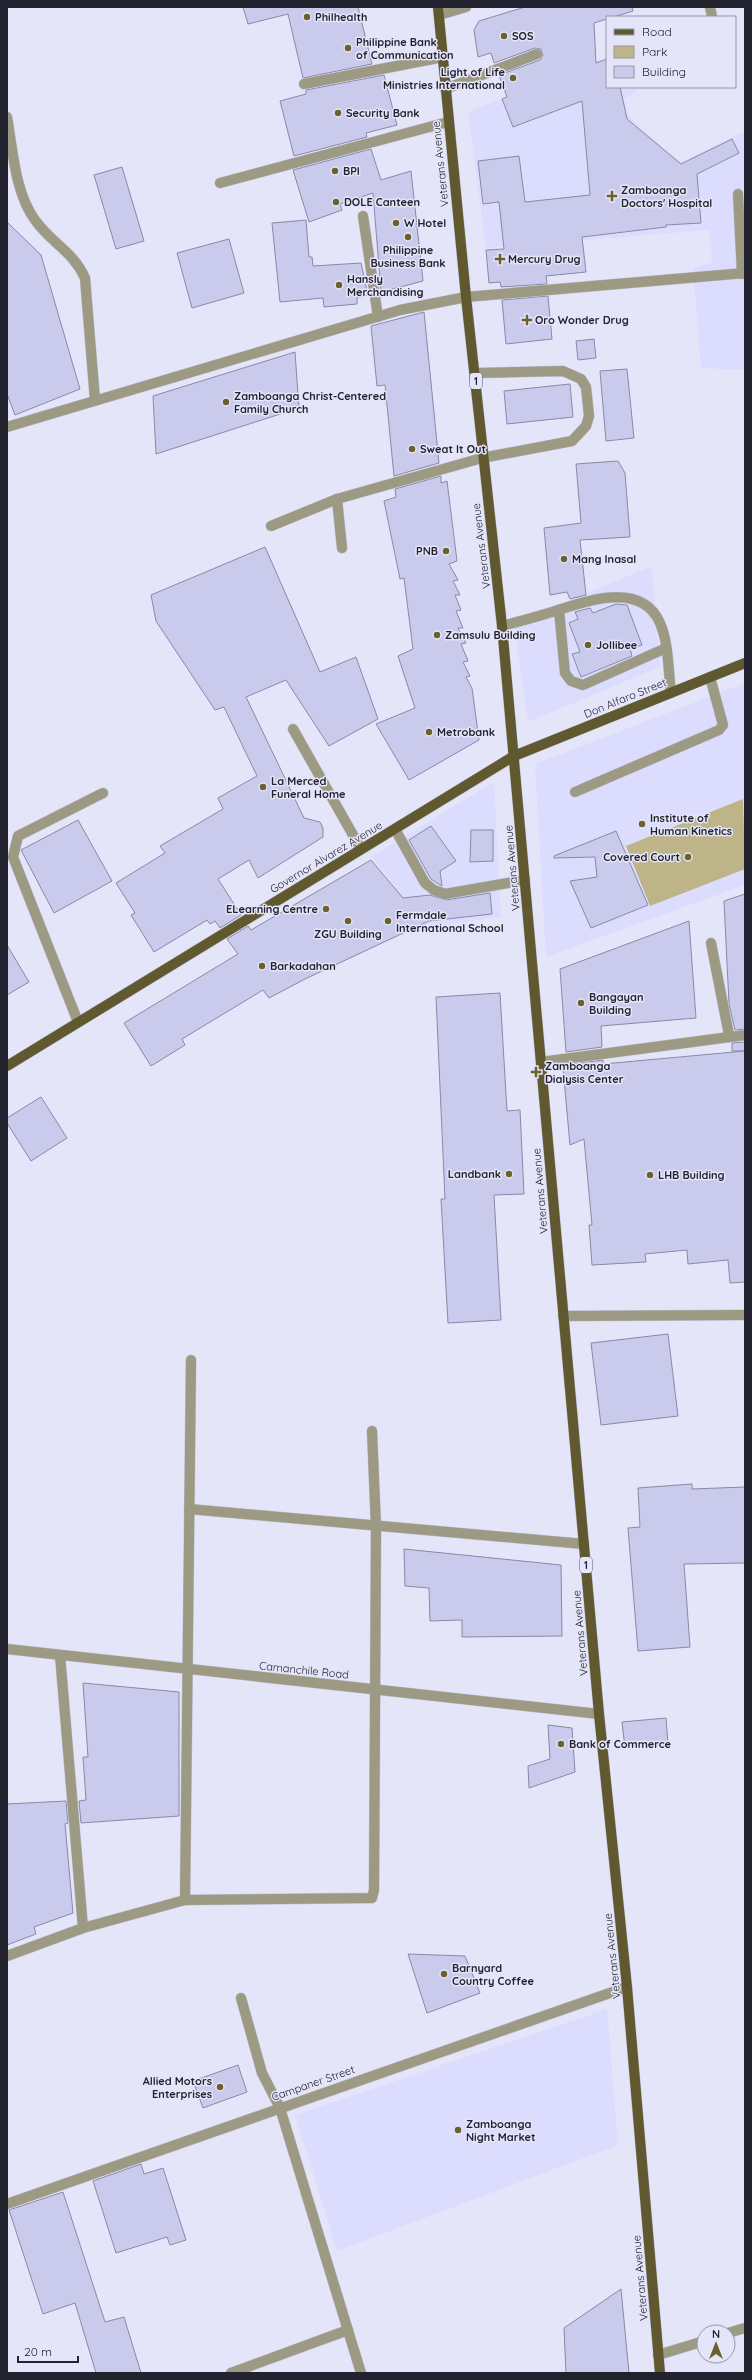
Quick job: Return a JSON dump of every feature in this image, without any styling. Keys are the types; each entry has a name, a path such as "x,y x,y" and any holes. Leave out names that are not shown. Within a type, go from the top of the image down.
{"main road":[{"name":"Veterans Avenue","path":"438,11 466,297 476,373 482,458 502,626 599,1714 627,1987 660,2373"},
{"name":"Don Alfaro Street","path":"514,756 745,663"},
{"name":"Governor Alvarez Avenue","path":"7,1066 514,756"}],"street":[{"path":"438,11 466,7"},
{"path":"445,89 537,54"},
{"path":"304,84 443,57"},
{"path":"7,117 27,208 37,222 79,264 85,278 95,400"},
{"path":"220,183 448,122"},
{"path":"7,427 378,317 466,297 744,273 738,194"},
{"path":"363,216 378,317"},
{"path":"271,526 337,499 482,458 572,441 586,426 589,416 586,387 581,379 563,371 476,373"},
{"path":"337,499 342,548"},
{"path":"502,626 590,601 619,597 630,598 652,610 660,623 666,648 671,692"},
{"path":"559,610 565,673 571,681 583,685 666,648"},
{"path":"575,792 719,730 723,725 710,677"},
{"path":"293,729 361,849"},
{"path":"78,1022 13,857 18,836 104,793"},
{"path":"395,828 425,884 434,890 445,894 525,880"},
{"path":"711,943 729,1035"},
{"path":"541,1062 729,1035 745,1035"},
{"path":"563,1316 745,1315"},
{"path":"185,1900 189,1670 191,1360"},
{"path":"7,1956 83,1928 185,1900 372,1898 374,1890 376,1527 372,1430"},
{"path":"190,1509 376,1527 584,1544"},
{"name":"Camanchile Road","path":"7,1649 599,1714"},
{"path":"60,1655 83,1928"},
{"name":"Campaner Street","path":"7,2204 627,1987"},
{"path":"241,1998 262,2073 280,2108 361,2373"},
{"path":"231,2373 348,2330"},
{"path":"658,2355 696,2343"}],"shaded area":[{"name":"Zamboanga Doctors' Hospital","path":"606,57 606,88 637,88 637,91 624,99 630,118 680,162 745,131 745,370 701,368 693,269 712,262 709,230 486,248 468,112"},
{"name":"Jollibee","path":"652,566 660,667 528,722 514,624"},
{"name":"Institute of Human Kinetics","path":"745,683 745,885 546,957 535,764"},
{"path":"494,782 501,917 425,928 372,856"},
{"name":"Zamboanga Night Market","path":"607,2009 618,2145 337,2251 295,2115"}],"green space":[{"name":"Covered Court","path":"743,799 745,869 650,906 626,846"}],"building":[{"path":"243,7 358,7 372,64 303,78 288,14 248,24"},
{"path":"525,7 632,7 633,11 617,16 606,16 606,19 594,23 596,63 606,59 606,88 620,88 627,119 681,164 732,139 739,153 697,174 701,223 666,225 666,227 582,237 586,272 546,276 547,284 501,287 500,282 489,283 486,250 504,249 499,202 483,204 478,161 519,156 525,202 590,195 582,101 513,127 502,99 507,97 499,75 540,60 543,55 541,49 535,48 494,63 491,53 478,57 474,30 479,21"},
{"name":"Security Bank","path":"384,75 397,125 366,133 367,137 294,156 280,101 306,94 306,90"},
{"path":"371,149 381,180 411,171 423,281 381,292 373,193 340,204 342,210 309,222 293,170"},
{"path":"122,167 144,241 116,249 94,175"},
{"path":"306,220 309,257 312,257 313,266 361,263 368,295 357,298 357,304 324,307 323,298 280,302 272,223"},
{"path":"7,222 41,255 80,389 15,415 7,394"},
{"path":"229,239 244,293 192,308 177,253"},
{"name":"Oro Wonder Drug","path":"548,296 552,339 506,344 502,300"},
{"path":"424,312 439,463 394,476 385,385 377,386 371,326"},
{"path":"594,339 596,358 578,360 576,341"},
{"name":"Zamboanga Christ-Centered Family Church","path":"295,352 299,408 156,454 153,396"},
{"path":"627,369 634,438 606,441 600,371"},
{"path":"570,384 573,417 507,424 504,391"},
{"path":"618,461 625,473 630,537 580,540 586,595 570,599 567,592 550,595 544,528 581,523 576,464"},
{"path":"441,476 441,483 447,481 457,561 449,564 458,580 453,581 460,595 455,595 461,610 456,611 463,628 458,628 466,643 461,644 468,661 463,662 470,676 466,677 472,688 479,740 409,780 376,724 415,708 398,656 413,649 404,578 400,579 384,501 396,497 395,489"},
{"path":"265,547 320,672 356,657 378,719 329,746 286,680 246,697 304,818 320,822 323,828 323,837 258,878 249,860 218,879 241,915 220,928 215,921 210,924 207,920 154,952 131,915 135,913 116,883 165,853 160,846 223,809 218,798 257,776 224,707 215,710 156,621 151,595"},
{"path":"616,604 627,605 642,645 630,649 632,656 581,677 572,654 580,652 569,623 578,619 575,612 590,608 593,613"},
{"path":"78,820 112,881 54,913 21,850"},
{"path":"431,826 456,861 440,871 442,886 431,879 409,840"},
{"path":"471,830 493,830 493,861 470,862"},
{"path":"616,831 648,905 591,928 570,881 597,877 595,857 554,858 554,856"},
{"path":"371,860 403,898 430,895 446,900 490,893 492,914 429,921 305,979 269,998 263,990 182,1039 185,1045 151,1066 124,1023 238,954 227,939 248,926 251,930"},
{"path":"745,894 745,1029 735,1030 729,1004 724,901"},
{"path":"689,921 696,1018 601,1026 602,1047 566,1052 560,969"},
{"path":"7,945 29,982 7,995"},
{"path":"500,993 507,1111 520,1110 524,1194 494,1195 501,1320 448,1323 441,1199 445,1199 436,997"},
{"path":"745,1042 745,1051 732,1051 732,1043"},
{"path":"745,1051 745,1282 730,1283 728,1260 688,1264 687,1250 645,1254 646,1262 592,1265 589,1225 592,1225 584,1139 570,1145 563,1068 567,1068 566,1065 603,1060 603,1064"},
{"path":"41,1097 67,1138 31,1161 7,1123 7,1118"},
{"path":"668,1334 678,1416 601,1425 591,1343"},
{"path":"692,1484 692,1489 745,1487 745,1563 684,1564 690,1647 638,1651 628,1528 640,1527 638,1488"},
{"path":"404,1549 561,1565 562,1636 462,1637 462,1620 430,1621 429,1588 405,1586"},
{"path":"83,1683 179,1692 179,1816 81,1823 79,1801 86,1800 83,1757 88,1757"},
{"path":"666,1718 668,1744 625,1748 622,1722"},
{"name":"Bank of Commerce","path":"548,1725 572,1728 575,1772 529,1788 528,1766 550,1759"},
{"path":"66,1801 68,1823 65,1824 73,1913 34,1927 36,1934 7,1945 7,1804"},
{"name":"Barnyard Country Coffee","path":"408,1954 465,1956 480,1993 427,2013"},
{"name":"Allied Motors Enterprises","path":"238,2065 247,2092 203,2108 193,2081"},
{"path":"141,2164 144,2174 163,2168 186,2240 170,2245 167,2237 116,2253 93,2181"},
{"path":"63,2192 105,2322 124,2317 141,2373 96,2373 75,2303 43,2314 9,2210"},
{"path":"621,2289 629,2373 566,2373 564,2328"}],"place":[{"name":"Philhealth","path":"307,17"},
{"name":"SOS","path":"504,36"},
{"name":"Philippine Bank of Communication","path":"348,48"},
{"name":"Light of Life Ministries International","path":"513,78"},
{"name":"Security Bank","path":"338,113"},
{"name":"BPI","path":"335,171"},
{"name":"Zamboanga Doctors' Hospital","path":"612,196"},
{"name":"DOLE Canteen","path":"336,202"},
{"name":"W Hotel","path":"396,223"},
{"name":"Philippine Business Bank","path":"408,237"},
{"name":"Mercury Drug","path":"500,259"},
{"name":"Hansly Merchandising","path":"339,285"},
{"name":"Oro Wonder Drug","path":"527,320"},
{"name":"Zamboanga Christ-Centered Family Church","path":"226,402"},
{"name":"Sweat It Out","path":"412,449"},
{"name":"PNB","path":"446,551"},
{"name":"Mang Inasal","path":"564,559"},
{"name":"Zamsulu Building","path":"437,635"},
{"name":"Jollibee","path":"588,645"},
{"name":"Metrobank","path":"429,732"},
{"name":"La Merced Funeral Home","path":"263,787"},
{"name":"Institute of Human Kinetics","path":"642,824"},
{"name":"Covered Court","path":"688,857"},
{"name":"ELearning Centre","path":"326,909"},
{"name":"ZGU Building","path":"348,921"},
{"name":"Fermdale International School","path":"388,921"},
{"name":"Barkadahan","path":"262,966"},
{"name":"Bangayan Building","path":"581,1003"},
{"name":"Zamboanga Dialysis Center","path":"536,1072"},
{"name":"Landbank","path":"509,1174"},
{"name":"LHB Building","path":"650,1175"},
{"name":"Bank of Commerce","path":"561,1744"},
{"name":"Barnyard Country Coffee","path":"444,1974"},
{"name":"Allied Motors Enterprises","path":"220,2087"},
{"name":"Zamboanga Night Market","path":"458,2130"}]}
